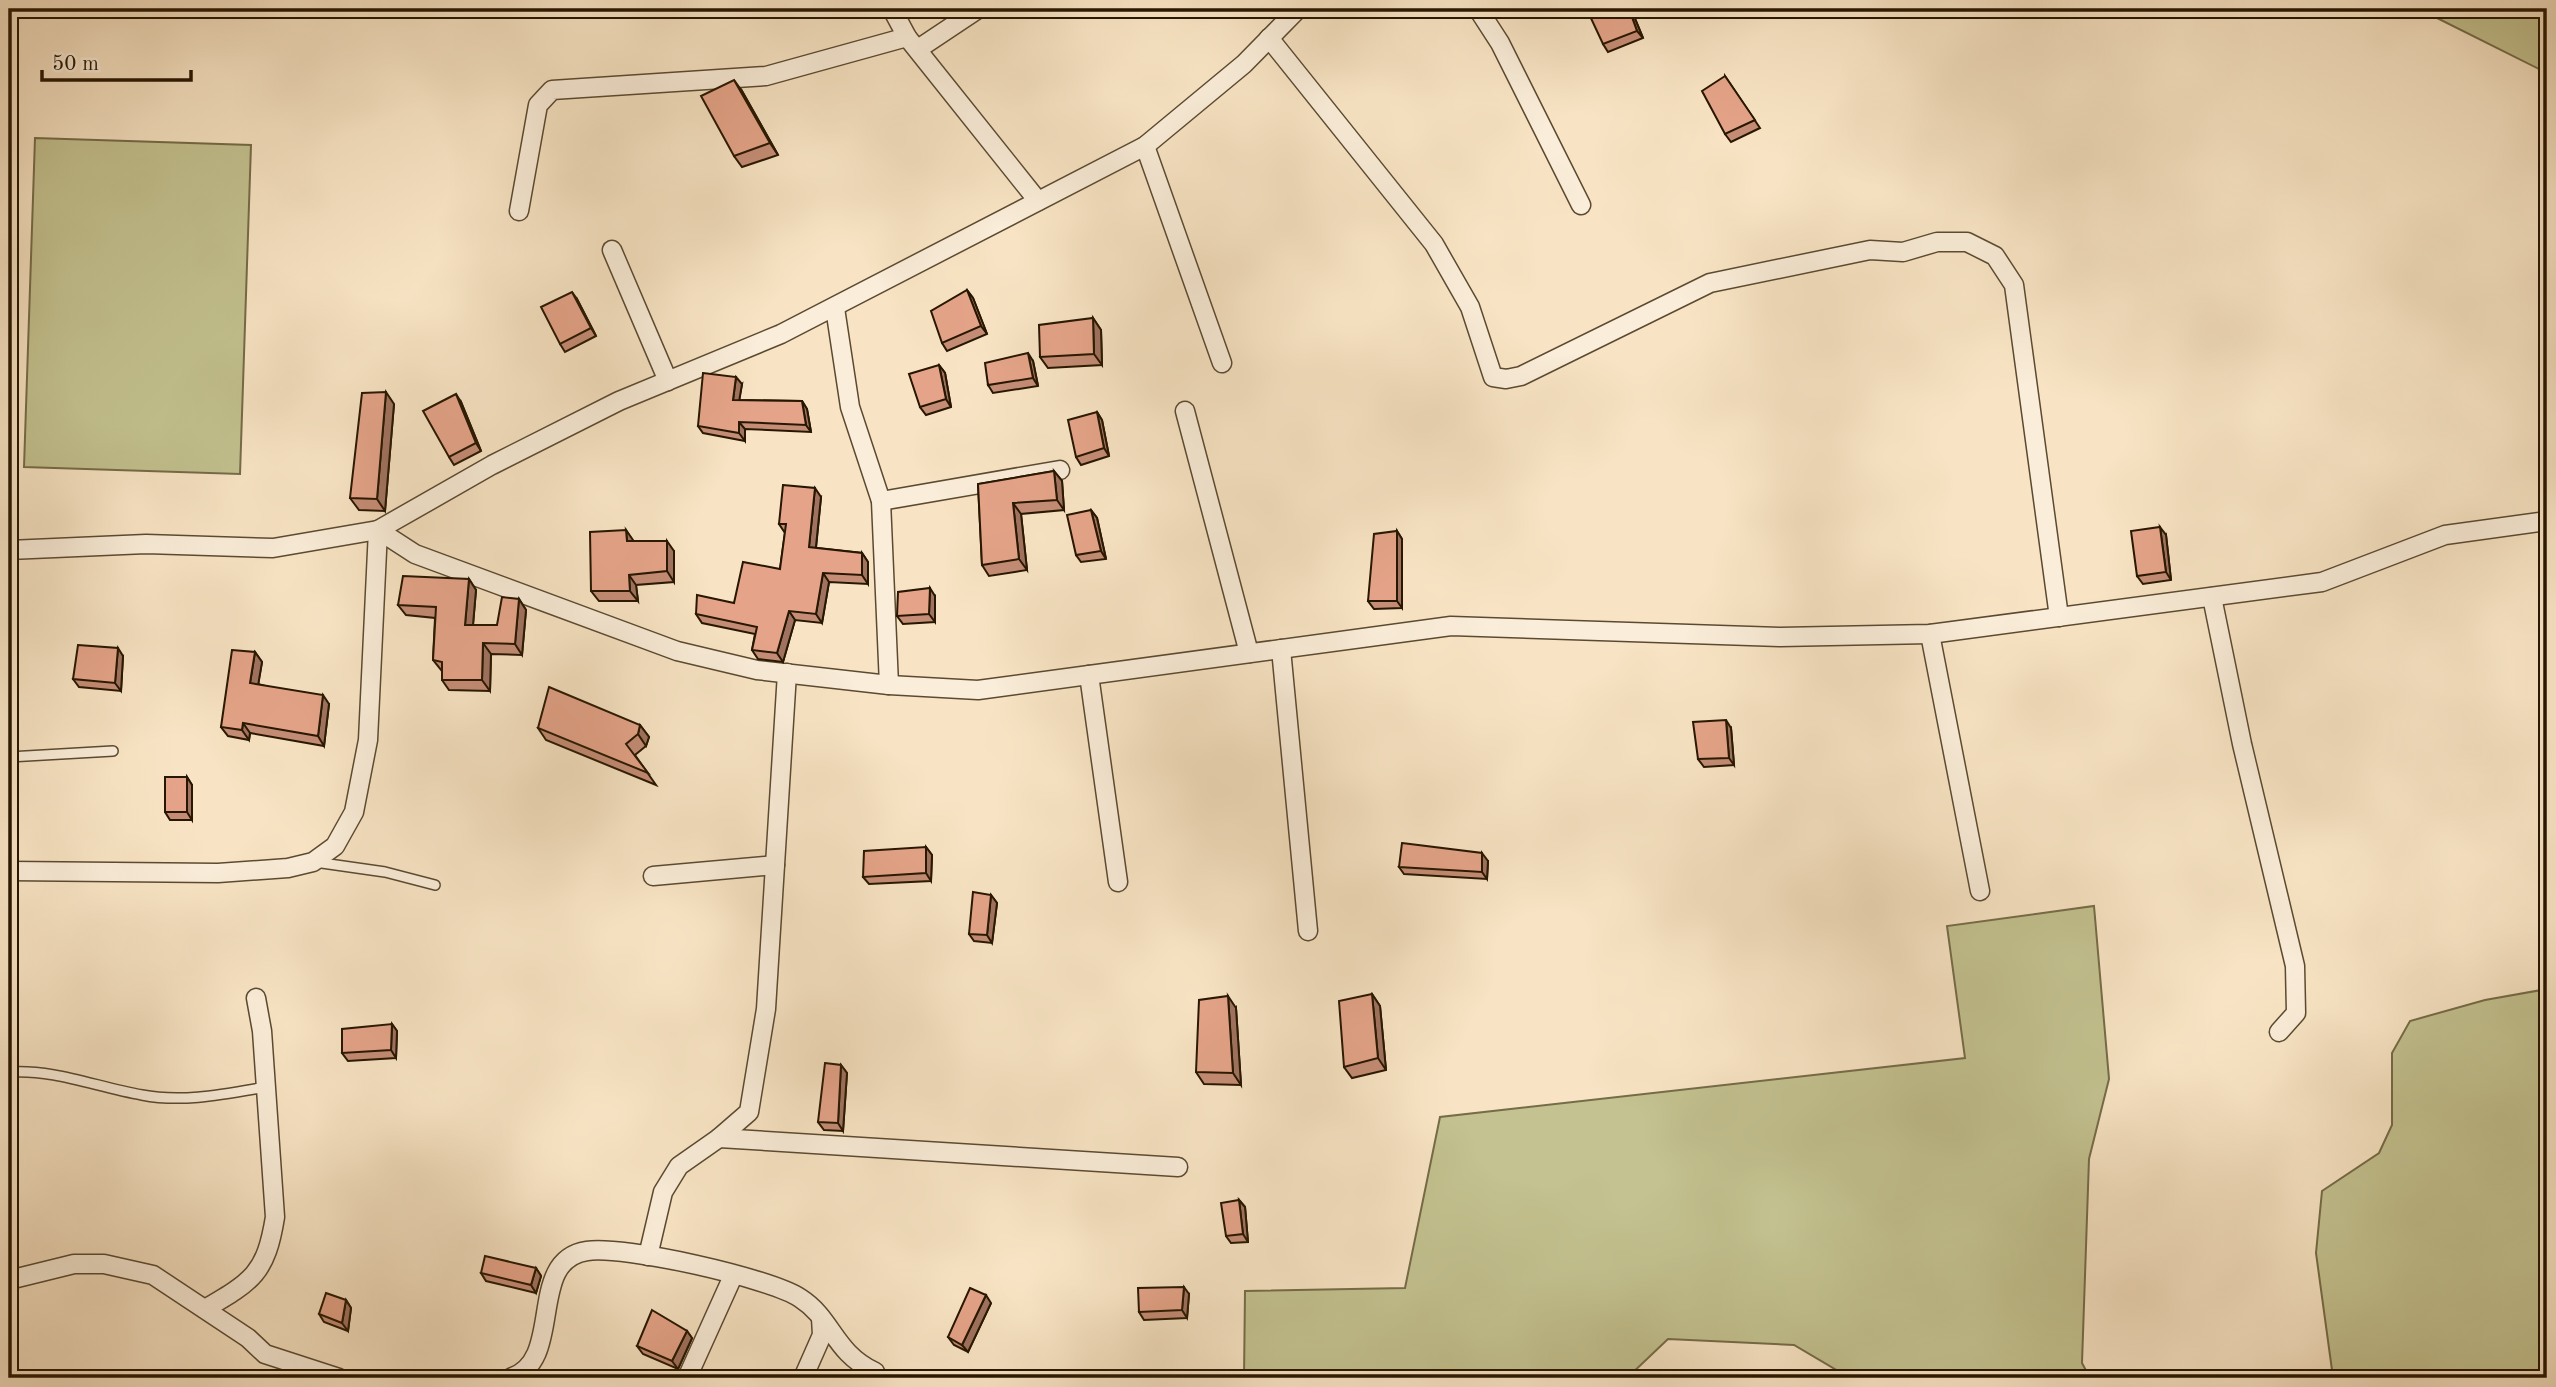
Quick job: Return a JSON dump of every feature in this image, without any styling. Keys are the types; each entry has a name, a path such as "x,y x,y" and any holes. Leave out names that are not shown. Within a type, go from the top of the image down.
{"street":[{"path":"892,9 912,43 1038,201"},
{"path":"519,211 538,105 552,90 766,76 912,43 978,9"},
{"path":"9,550 146,544 273,548 378,530 503,459 619,401 781,334 835,308 1145,146 1244,64 1298,9"},
{"path":"1478,9 1500,43 1581,205"},
{"path":"1269,38 1434,244 1470,307 1493,377 1506,379 1521,376 1688,292 1739,275 1870,250 1903,252 1937,242 1967,242 1995,256 2014,285 2059,617"},
{"path":"1145,146 1222,363"},
{"path":"612,250 668,381"},
{"path":"835,308 850,407 881,501 889,685"},
{"path":"1185,411 1249,653"},
{"path":"881,501 1060,470"},
{"path":"378,530 415,554 677,651 757,670 889,685 978,690 1451,625 1780,637 1930,634 2322,582 2445,536 2547,521"},
{"path":"9,871 91,869 218,873 288,868 313,862 335,846 354,813 368,740 378,530"},
{"path":"2212,597 2242,744 2295,966 2295,1018 2279,1032"},
{"path":"1930,634 1980,891"},
{"path":"1281,649 1308,931"},
{"path":"648,1256 663,1192 679,1166 719,1138 749,1112 766,1009 787,673"},
{"path":"1089,675 1118,883"},
{"path":"653,876 775,865"},
{"path":"205,1309 237,1290 259,1271 270,1246 275,1217 266,1087 256,998"},
{"path":"719,1138 1178,1167"},
{"path":"510,1378 534,1361 559,1267 572,1255 599,1251 648,1256 733,1276 800,1298 821,1318 853,1362 874,1372"},
{"path":"9,1280 74,1264 104,1264 153,1275 248,1338 265,1354 339,1378"},
{"path":"687,1378 733,1276"},
{"path":"803,1378 822,1335 821,1318"}],"lane":[{"path":"9,757 113,751"},
{"path":"313,862 385,872 435,885"},
{"path":"9,1072 50,1073 160,1097 202,1097 266,1087"}],"shaded area":[{"path":"2419,9 2547,9 2547,73"},
{"path":"35,138 251,145 240,474 24,467"},
{"path":"2094,906 2109,1079 2089,1159 2082,1363 2090,1378 1844,1378 1843,1374 1794,1345 1668,1339 1627,1378 1244,1378 1245,1291 1405,1288 1440,1117 1965,1058 1947,926"},
{"path":"2547,989 2547,1378 2325,1378 2332,1370 2316,1253 2322,1191 2379,1153 2392,1125 2392,1053 2410,1021 2485,1000"}],"building":[{"path":"1602,9 1629,9 1637,31 1603,44 1589,14"},
{"path":"1725,76 1755,120 1725,134 1702,91"},
{"path":"734,80 770,143 734,156 701,96"},
{"path":"967,290 981,326 942,343 931,311"},
{"path":"572,292 591,328 560,344 541,307"},
{"path":"1093,318 1094,354 1040,357 1039,325"},
{"path":"1028,353 1033,378 988,385 985,363"},
{"path":"939,365 946,399 920,407 909,374"},
{"path":"703,373 736,377 733,400 802,401 806,425 739,422 739,433 698,426"},
{"path":"386,392 377,499 350,498 362,393"},
{"path":"456,394 476,443 449,457 423,411"},
{"path":"1097,412 1104,448 1076,457 1068,420"},
{"path":"1054,471 1057,500 1013,503 1019,559 982,565 978,484"},
{"path":"783,485 815,488 809,547 862,553 862,575 823,573 816,614 789,611 777,653 752,650 757,627 696,614 697,595 734,603 743,562 780,569 786,524 779,524"},
{"path":"1091,510 1101,551 1076,555 1067,515"},
{"path":"2160,527 2166,572 2137,576 2131,531"},
{"path":"626,530 627,541 667,541 667,571 629,575 630,591 591,591 590,532"},
{"path":"1397,531 1397,601 1368,601 1374,534"},
{"path":"403,576 469,579 465,625 497,625 502,597 519,599 515,644 483,643 482,680 442,680 442,662 433,660 436,607 398,605"},
{"path":"930,588 929,614 897,616 898,592"},
{"path":"78,645 118,648 115,683 73,679"},
{"path":"232,650 255,652 250,683 323,695 318,736 243,723 242,730 221,727"},
{"path":"549,687 640,725 638,734 626,744 648,773 538,728"},
{"path":"1726,720 1729,758 1698,759 1693,722"},
{"path":"165,777 187,777 187,812 165,812"},
{"path":"1402,843 1482,853 1482,872 1399,867"},
{"path":"926,847 926,873 863,877 864,851"},
{"path":"973,892 991,895 987,935 969,934"},
{"path":"1372,994 1378,1058 1344,1067 1339,1001"},
{"path":"1228,996 1233,1073 1196,1072 1199,1000"},
{"path":"392,1024 391,1050 342,1053 342,1029"},
{"path":"825,1063 841,1065 838,1123 818,1122"},
{"path":"1239,1200 1243,1234 1226,1236 1221,1203"},
{"path":"485,1256 536,1268 531,1285 481,1273"},
{"path":"1184,1287 1182,1310 1139,1312 1138,1288"},
{"path":"970,1288 986,1295 962,1345 948,1337"},
{"path":"326,1293 346,1300 342,1323 319,1314"},
{"path":"652,1310 687,1331 672,1361 637,1346"}]}
